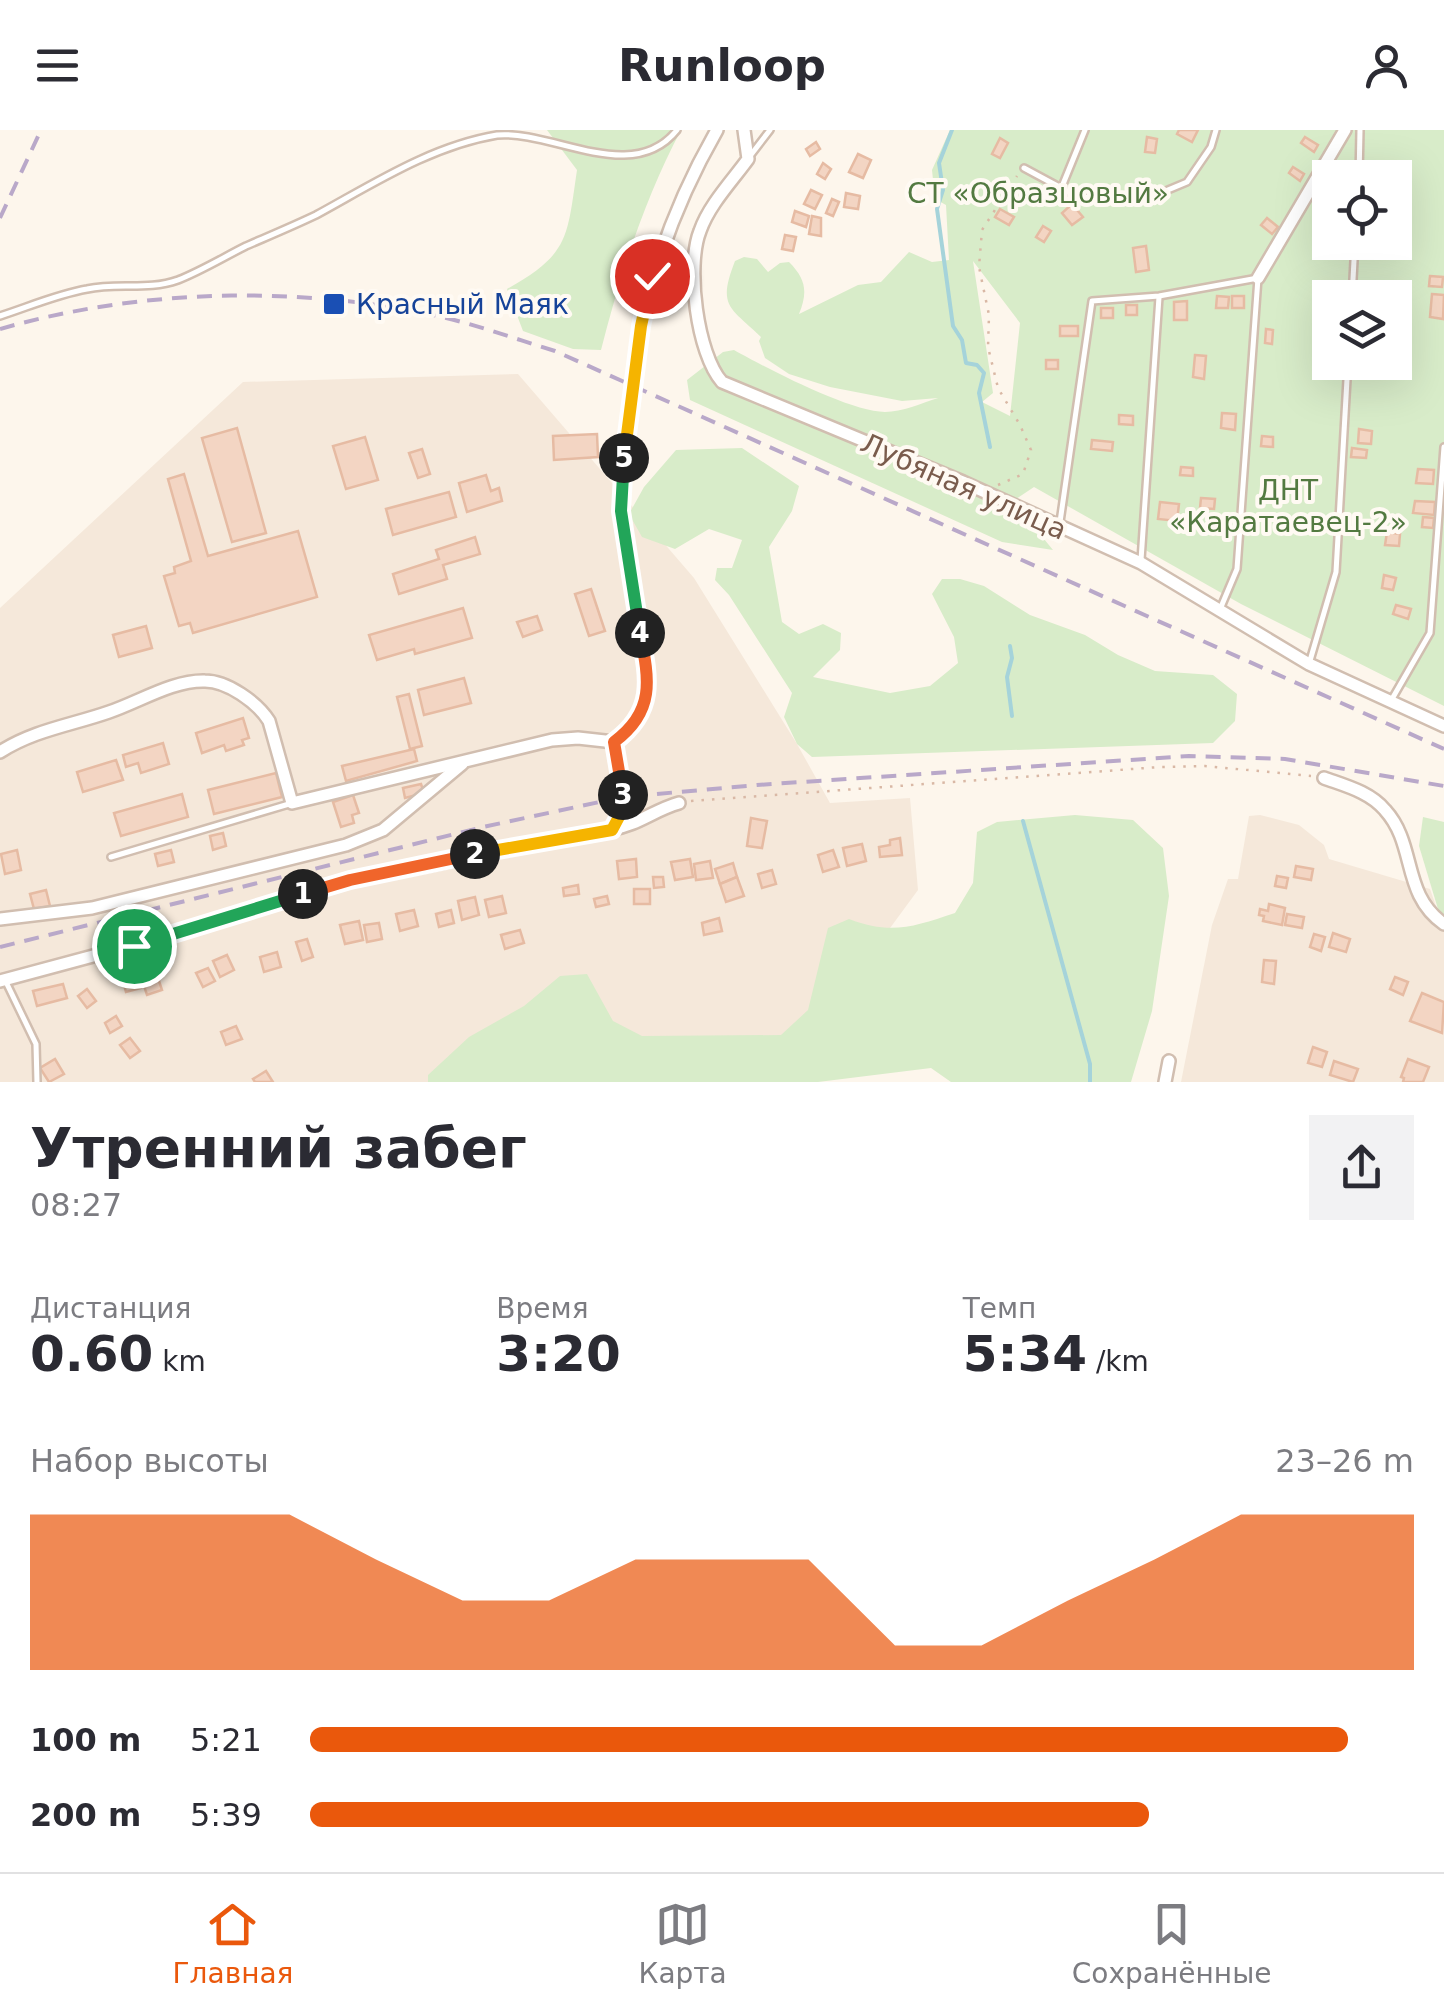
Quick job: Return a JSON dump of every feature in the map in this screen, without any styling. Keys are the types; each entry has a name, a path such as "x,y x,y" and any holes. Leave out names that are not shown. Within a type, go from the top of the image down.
{"street":[{"path":"0,752 35,734 201,680 216,682 262,709 269,720 292,804 552,740 614,742 632,729 642,714 647,669 621,511 641,326 652,276 673,220 718,130"},
{"path":"744,130 748,159"},
{"path":"1258,278 1346,130"},
{"name":"Лубяная улица","path":"748,159 699,232 696,252 701,343 710,369 722,382 983,491 1140,563 1310,664 1444,726"},
{"path":"612,830 624,797 614,742"},
{"path":"0,919 92,908 357,842 397,820 465,761"},
{"path":"1324,778 1364,792 1384,808 1398,828 1416,893 1428,912 1444,924"},
{"path":"2,980 134,946 350,880 630,826 642,822 654,810 679,802"},
{"path":"1165,1082 1169,1061"}],"lane":[{"path":"0,316 88,288 141,288 180,279 315,215 368,184 436,154 494,136 520,132 558,144 629,154 653,150 676,130"},
{"path":"748,159 770,130"},
{"path":"1062,189 1085,130"},
{"path":"1024,168 1078,197 1144,200 1188,182 1211,147 1216,130"},
{"path":"1359,160 1360,130"},
{"path":"1060,525 1092,301 1159,296 1258,278 1237,568 1219,611"},
{"path":"1140,563 1159,296"},
{"path":"1310,664 1336,572 1347,380"},
{"path":"1390,702 1430,634 1444,448"},
{"path":"112,857 292,804"},
{"path":"2,980 36,1044 37,1082"}],"path":[{"path":"983,491 1023,474 1031,450 998,388 988,347 988,315 979,267 982,230 1024,168"},
{"path":"679,802 1160,767 1205,766 1324,778"}],"shaded area":[{"path":"518,374 694,578 830,803 910,798 918,890 810,1037 726,1082 0,1082 0,608 243,382"},
{"path":"1249,816 1299,825 1324,845 1329,859 1430,889 1444,929 1444,1082 1181,1082 1212,925 1228,879 1238,879"}],"green space":[{"path":"547,130 681,130 635,237 601,350 573,349 523,331 507,289 554,254 567,228 577,170"},
{"path":"950,130 1444,130 1444,706 1241,604 1034,487 1013,501 1053,550 1002,542 690,400 687,380 723,352 734,350 808,388 870,410 898,411 938,398 902,401 830,387 789,374 765,358 761,337 734,312 727,297 735,261 744,257 757,259 768,272 789,262 804,286 799,314 858,285 881,282 909,252 932,262 949,260 946,205 935,199 932,170","holes":["973,261 1020,323 1010,416 982,402 993,393"]},
{"path":"742,448 799,486 792,511 769,547 782,622 799,634 823,624 841,633 840,650 813,677 890,693 930,686 958,663 954,637 932,594 942,579 960,579 984,586 1030,615 1085,635 1155,671 1213,675 1237,694 1235,721 1213,743 812,757 797,744 784,717 792,693 729,595 715,580 717,568 732,568 742,540 709,529 675,549 642,537 629,514 644,487 676,450"},
{"path":"1075,815 1133,820 1163,848 1169,896 1152,1011 1131,1082 951,1082 931,1068 818,1082 428,1082 428,1075 469,1037 524,1006 560,976 587,974 613,1021 642,1036 781,1035 808,1010 828,928 849,919 877,927 902,927 955,913 973,883 977,832 997,822"},
{"path":"1423,817 1444,822 1444,929 1419,846"}],"building":[{"path":"1179,130 1198,130 1192,142 1177,134"},
{"path":"1147,137 1157,139 1155,153 1145,152"},
{"path":"1305,137 1318,145 1314,152 1301,143"},
{"path":"1000,138 1008,143 1000,158 992,154"},
{"path":"816,142 820,149 810,156 806,149"},
{"path":"858,154 871,160 863,178 849,172"},
{"path":"823,163 831,169 825,179 817,174"},
{"path":"1293,167 1304,174 1300,181 1289,173"},
{"path":"811,190 822,195 815,209 804,204"},
{"path":"846,193 860,196 858,209 844,207"},
{"path":"832,199 839,202 833,216 826,213"},
{"path":"1072,204 1083,217 1072,225 1062,213"},
{"path":"1000,209 1014,217 1009,225 995,217"},
{"path":"795,211 809,216 806,227 792,222"},
{"path":"812,216 821,218 821,236 809,234"},
{"path":"1267,218 1278,227 1272,234 1261,225"},
{"path":"1043,226 1051,231 1044,242 1036,237"},
{"path":"785,235 796,237 793,251 782,249"},
{"path":"1146,246 1149,270 1136,272 1133,248"},
{"path":"1430,276 1443,277 1442,287 1429,286"},
{"path":"1432,294 1444,295 1443,319 1430,317"},
{"path":"1217,296 1229,297 1228,308 1216,308"},
{"path":"1232,296 1244,296 1244,308 1232,308"},
{"path":"1187,301 1187,320 1174,320 1174,302"},
{"path":"1126,305 1137,305 1137,315 1126,315"},
{"path":"1101,308 1113,308 1113,318 1101,318"},
{"path":"1060,326 1078,326 1078,336 1060,336"},
{"path":"1266,329 1273,330 1272,344 1265,343"},
{"path":"1195,355 1206,356 1204,379 1193,377"},
{"path":"1046,360 1058,360 1058,369 1046,369"},
{"path":"1222,413 1236,414 1235,430 1221,428"},
{"path":"1119,415 1133,416 1133,425 1119,424"},
{"path":"237,428 266,533 232,542 202,438"},
{"path":"1359,429 1372,431 1371,444 1358,443"},
{"path":"597,434 598,457 554,460 553,436"},
{"path":"1262,436 1273,437 1273,447 1261,446"},
{"path":"365,437 378,480 346,489 333,446"},
{"path":"1092,440 1113,442 1112,451 1091,449"},
{"path":"1352,448 1367,450 1366,458 1351,457"},
{"path":"422,449 430,474 418,478 409,453"},
{"path":"1181,467 1193,468 1193,476 1180,475"},
{"path":"1418,469 1434,470 1433,484 1416,483"},
{"path":"184,474 208,556 298,531 317,597 193,633 190,623 179,626 164,576 175,573 174,567 191,561 168,479"},
{"path":"486,475 491,491 499,488 502,501 467,512 459,483"},
{"path":"449,492 456,517 393,535 386,509"},
{"path":"1201,498 1215,499 1214,509 1200,508"},
{"path":"1415,501 1435,502 1434,515 1413,513"},
{"path":"1160,502 1179,504 1177,521 1158,519"},
{"path":"1423,517 1434,518 1433,528 1422,527"},
{"path":"1387,532 1400,534 1399,546 1385,545"},
{"path":"475,537 480,554 443,565 447,579 399,594 393,574 439,559 436,550"},
{"path":"1384,575 1396,578 1393,590 1382,588"},
{"path":"591,589 605,631 589,636 575,594"},
{"path":"1396,605 1411,609 1408,619 1393,614"},
{"path":"463,608 472,638 377,660 369,635"},
{"path":"537,616 542,630 523,637 517,622"},
{"path":"146,626 152,648 119,657 113,635"},
{"path":"464,678 471,703 424,715 418,690"},
{"path":"409,694 422,746 410,749 397,697"},
{"path":"243,718 249,738 242,740 244,745 226,751 224,745 202,753 196,733"},
{"path":"163,743 169,764 141,773 138,763 126,767 123,755"},
{"path":"414,749 417,761 346,781 342,766"},
{"path":"116,760 123,780 83,792 77,772"},
{"path":"276,773 282,797 214,814 208,790"},
{"path":"421,784 424,793 405,798 403,788"},
{"path":"182,794 188,817 121,836 114,813"},
{"path":"353,795 359,813 352,815 354,823 341,827 333,802"},
{"path":"751,818 767,821 762,848 747,846"},
{"path":"223,833 226,846 213,850 210,836"},
{"path":"900,838 902,855 880,857 879,847"},
{"path":"862,844 866,861 847,866 843,848"},
{"path":"17,850 21,870 5,874 1,854"},
{"path":"171,850 174,862 158,866 155,854"},
{"path":"833,850 839,867 823,872 818,855"},
{"path":"636,859 637,877 619,879 617,861"},
{"path":"690,859 693,877 675,880 671,862"},
{"path":"710,861 713,878 696,880 694,864"},
{"path":"733,863 737,877 720,884 715,869"},
{"path":"1296,866 1313,869 1311,880 1294,877"},
{"path":"772,870 776,884 762,888 758,874"},
{"path":"1277,876 1288,878 1286,888 1275,886"},
{"path":"653,877 663,877 664,887 654,888"},
{"path":"737,877 744,896 726,902 720,884"},
{"path":"578,885 579,894 564,896 563,888"},
{"path":"634,889 650,889 650,904 634,904"},
{"path":"46,890 50,906 34,909 30,894"},
{"path":"502,896 506,913 489,917 485,900"},
{"path":"607,896 609,904 596,907 594,899"},
{"path":"475,897 479,915 462,920 458,901"},
{"path":"1269,904 1285,908 1282,925 1263,921 1264,916 1259,915 1260,909 1268,911"},
{"path":"414,910 418,926 400,931 396,914"},
{"path":"451,910 454,923 439,927 436,914"},
{"path":"1287,914 1304,917 1302,928 1285,925"},
{"path":"719,918 722,931 704,935 702,923"},
{"path":"359,921 363,940 345,944 340,925"},
{"path":"379,923 382,939 367,942 364,925"},
{"path":"520,930 524,943 505,949 501,935"},
{"path":"1333,933 1350,939 1346,952 1329,947"},
{"path":"1314,934 1325,937 1321,951 1310,947"},
{"path":"307,939 313,957 302,961 296,942"},
{"path":"277,952 281,967 264,972 260,957"},
{"path":"227,955 234,970 220,977 213,961"},
{"path":"1264,960 1276,961 1274,984 1262,982"},
{"path":"208,968 215,981 203,987 196,973"},
{"path":"155,969 162,990 147,995 140,974"},
{"path":"136,974 141,988 126,992 122,978"},
{"path":"1395,977 1408,982 1403,995 1390,989"},
{"path":"63,984 67,998 37,1006 33,991"},
{"path":"87,989 96,1001 87,1008 78,996"},
{"path":"1422,993 1444,1002 1442,1033 1410,1021"},
{"path":"116,1016 122,1026 110,1033 105,1023"},
{"path":"236,1026 242,1039 226,1045 221,1032"},
{"path":"130,1038 140,1051 130,1058 120,1045"},
{"path":"1313,1047 1327,1052 1322,1067 1308,1063"},
{"path":"55,1059 64,1074 49,1082 40,1068"},
{"path":"1408,1059 1429,1067 1423,1082 1403,1082 1401,1077"},
{"path":"1334,1061 1358,1069 1353,1082 1330,1075"},
{"path":"266,1071 273,1082 255,1082 253,1079"}],"waterway":[{"path":"952,130 939,163 943,190 937,209 953,326 962,340 966,363 977,365 984,373 979,393 990,447"},
{"path":"1010,646 1012,658 1007,677 1012,716"},
{"path":"1023,821 1090,1064 1090,1082"}],"railway":[{"path":"0,218 41,130"},
{"path":"0,329 107,306 218,296 329,299 467,324 555,351 1444,749"},
{"path":"0,947 483,827 623,797 1189,756 1285,759 1444,786"}],"place":[{"name":"Красный Маяк","path":"334,304"}],"route":[{"path":"134,946 350,880 612,830 624,797 614,742 632,729 642,714 646,694 647,669 621,511 641,326 652,276"}],"park label":[{"name":"СТ «Образцовый»","path":"1038,193"},
{"name":"ДНТ «Каратаевец-2»","path":"1288,506"}]}
